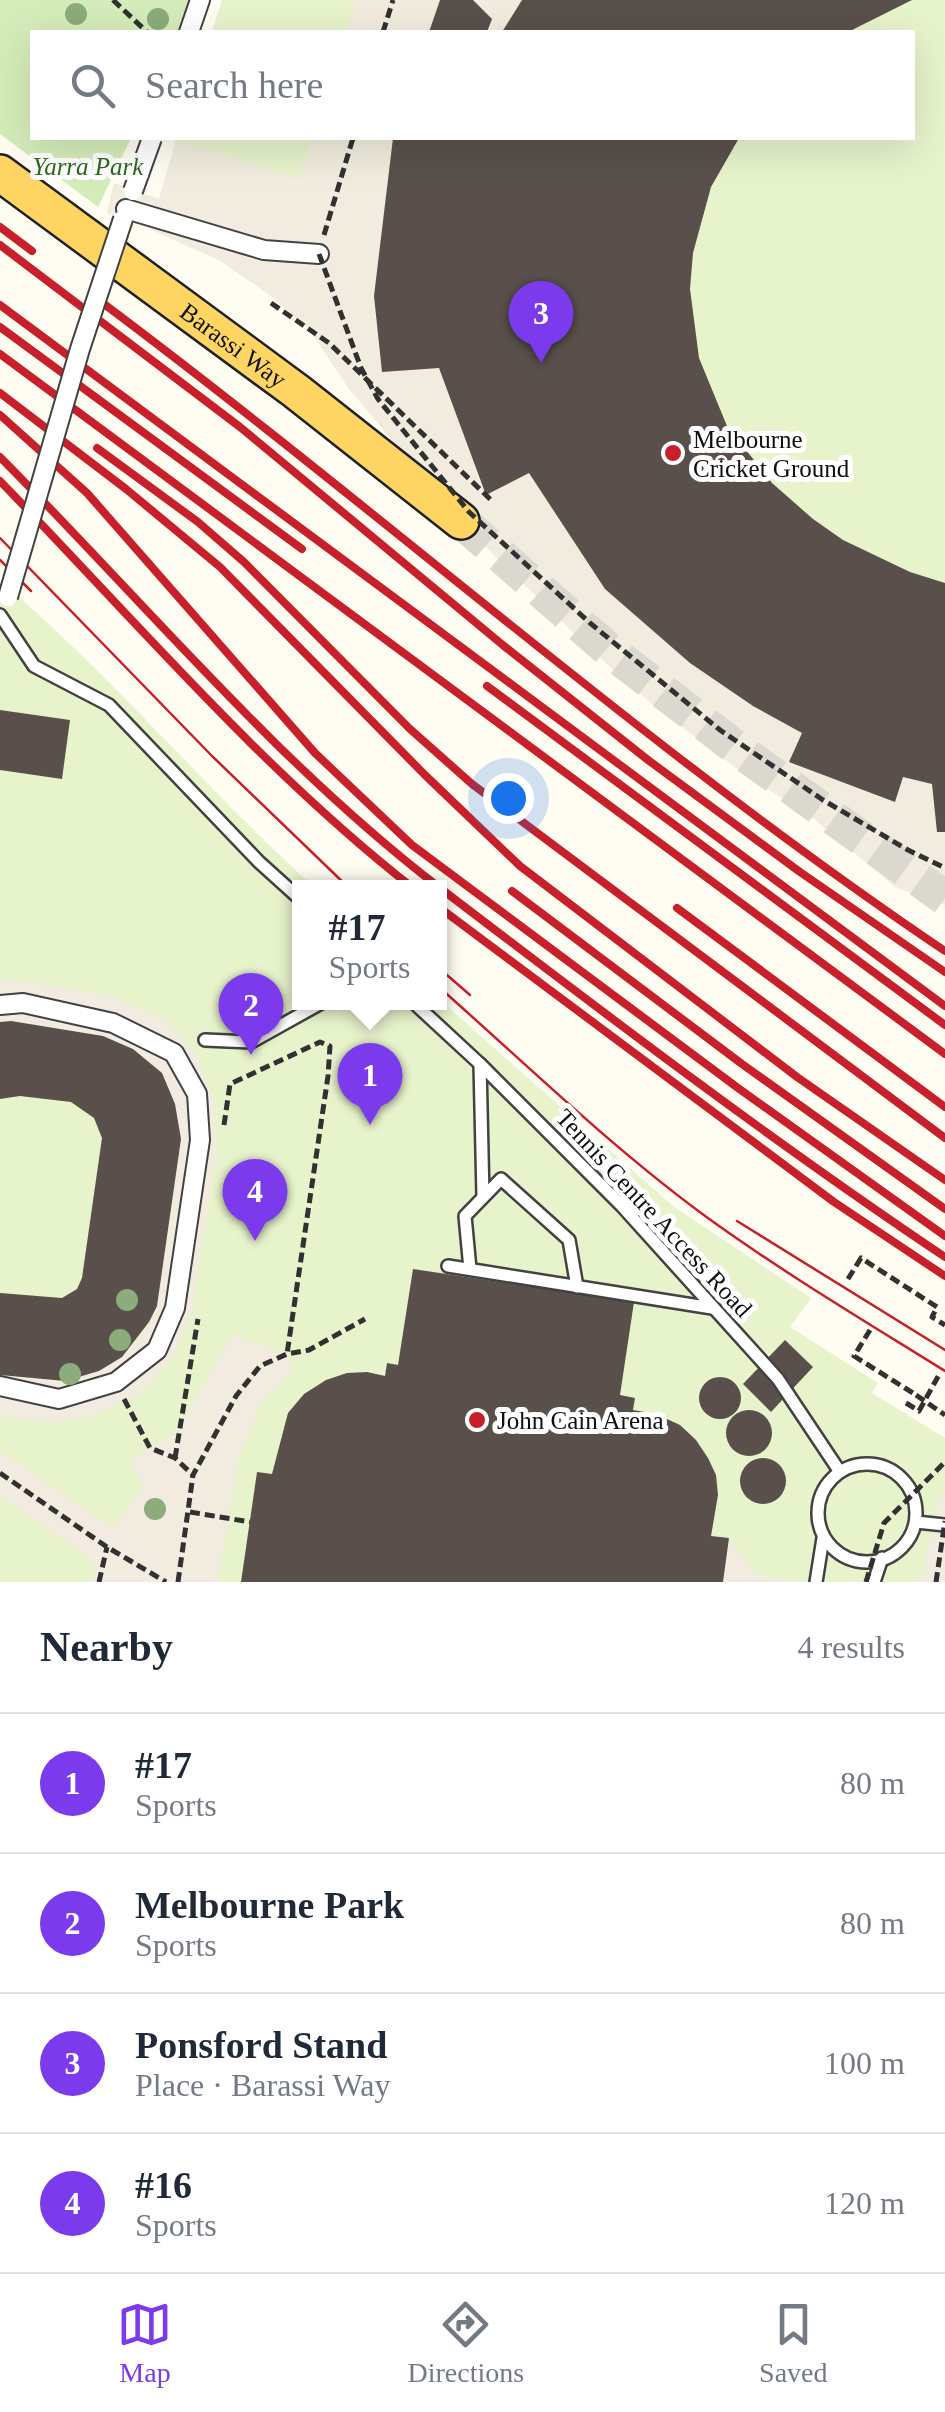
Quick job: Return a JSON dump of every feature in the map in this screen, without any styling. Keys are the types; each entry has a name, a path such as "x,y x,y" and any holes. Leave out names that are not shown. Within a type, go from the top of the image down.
{"main road":[{"name":"Barassi Way","path":"0,173 296,391 461,522"}],"street":[{"path":"189,30 200,0"},
{"path":"3,611 80,348 151,140"},
{"path":"126,213 264,250 319,254"},
{"path":"0,1005 23,1003 113,1023 174,1053 196,1094 200,1140 176,1308 156,1350 116,1382 59,1399 0,1386"}],"lane":[{"path":"3,611 34,666 109,706 292,892"},
{"path":"205,1040 251,1042 308,1010"},
{"name":"Tennis Centre Access Road","path":"421,1010 582,1164 778,1379 840,1472"},
{"path":"480,1064 480,1164 484,1197"},
{"path":"470,1270 464,1216 501,1179 569,1240 577,1286"},
{"path":"448,1266 712,1308"},
{"path":"871,1464 901,1477 916,1506 916,1522 902,1550 890,1558 844,1559 823,1538 818,1524 820,1495 840,1472 871,1464"},
{"path":"916,1522 945,1523"},
{"path":"816,1582 823,1538"},
{"path":"874,1582 882,1558"}],"path":[{"path":"113,0 145,30"},
{"path":"384,30 392,0"},
{"path":"352,140 319,254 360,368 378,399 469,512 590,623 720,730 823,800 945,868"},
{"path":"271,303 329,343 492,501"},
{"path":"222,1142 230,1084 320,1042 330,1046 288,1354"},
{"path":"848,1278 861,1258 936,1307 932,1316 945,1325"},
{"path":"176,1458 198,1317"},
{"path":"178,1582 193,1475 236,1396 260,1366 309,1350 366,1320"},
{"path":"870,1330 854,1356 945,1415"},
{"path":"924,1401 919,1411 906,1402 919,1410 940,1372"},
{"path":"125,1402 150,1448 176,1458 193,1475"},
{"path":"866,1582 884,1523 945,1462"},
{"path":"0,1473 166,1582"},
{"path":"190,1512 250,1522"},
{"path":"936,1582 945,1523"},
{"path":"99,1582 107,1546"}],"green space":[{"name":"Yarra Park","path":"0,0 198,0 183,30 30,30 30,140 130,140 98,207 0,134"},
{"name":"Melbourne Cricket Ground","path":"222,0 945,0 945,903 739,770 652,704 587,646 350,390 309,329 267,293 219,260 107,213 114,183 159,199 176,140 915,140 915,30 213,30"},
{"path":"0,581 81,654 306,880 292,880 292,1010 447,1010 447,1006 674,1207 811,1298 790,1327 878,1383 872,1393 945,1438 945,1582 0,1582"}],"shaded area":[{"path":"356,0 440,0 430,30 347,30"},
{"path":"473,0 522,0 503,30 488,30 492,19"},
{"path":"176,140 299,179 311,140 393,140 374,296 382,371 439,368 486,495 529,474 605,589 690,663 753,706 802,733 790,763 894,802 903,777 932,784 936,832 945,832 945,905 895,887 814,819 739,770 652,704 587,646 458,520 350,390 309,329 267,293 219,260 107,213 114,183 159,199"},
{"path":"0,978 111,996 165,1020 197,1056 214,1102 217,1148 192,1312 172,1358 142,1392 125,1402 93,1415 51,1423 0,1416 0,1375 65,1381 99,1371 122,1357 140,1338 157,1305 181,1139 175,1104 162,1073 133,1049 103,1036 0,1022"},
{"path":"233,1335 287,1354 292,1372 260,1405 237,1465 218,1582 88,1582 96,1568 88,1557 0,1497 0,1451 115,1526 143,1487 131,1459 175,1432"},
{"path":"945,1490 945,1582 912,1582 924,1575 934,1513"},
{"path":"729,1538 757,1574 792,1582 723,1582"}],"building":[{"path":"440,0 473,0 492,19 488,30 430,30"},
{"path":"522,0 912,0 852,30 503,30"},
{"path":"393,140 738,140 711,187 693,253 690,289 699,358 727,426 772,483 843,540 910,572 945,583 945,832 937,832 932,784 903,777 895,802 789,762 802,733 753,706 690,663 605,589 529,473 486,495 439,368 382,372 374,296"},
{"path":"0,710 70,720 62,779 0,770"},
{"path":"0,1022 103,1036 133,1049 162,1073 175,1104 181,1139 157,1306 122,1357 99,1371 65,1381 0,1375 0,1293 62,1298 77,1289 82,1278 102,1138 94,1118 71,1102 20,1096 0,1099"},
{"name":"John Cain Arena","path":"413,1269 634,1302 620,1395 635,1398 633,1410 656,1414 680,1425 708,1458 716,1475 718,1495 711,1536 729,1538 723,1582 241,1582 257,1472 272,1474 288,1413 304,1394 326,1380 347,1373 385,1376 387,1363 398,1365"},
{"path":"785,1340 813,1367 771,1412 743,1384"},
{"path":"720,1377 735,1383 741,1398 735,1413 720,1419 705,1413 699,1398 705,1383"},
{"path":"749,1410 765,1417 772,1433 765,1449 749,1456 733,1449 726,1433 733,1417"},
{"path":"763,1458 779,1465 786,1481 779,1497 763,1504 747,1497 740,1481 747,1465"}],"tunnel":[{"path":"461,521 609,650 739,750 945,898"}],"tram line":[{"path":"0,538 212,756 341,880"},
{"path":"0,560 31,591"},
{"path":"447,975 470,995"},
{"path":"447,994 601,1132 701,1213 791,1275 945,1371"},
{"path":"737,1221 945,1350"}],"railway":[{"path":"0,227 32,251"},
{"path":"0,245 240,427 648,760 945,972"},
{"path":"104,304 729,796 945,951"},
{"path":"0,305 945,1006"},
{"path":"0,327 302,549"},
{"path":"0,354 945,1054"},
{"path":"0,393 220,567 520,866 797,1077 945,1180"},
{"path":"0,415 87,493 315,753 412,845 738,1088 945,1236"},
{"path":"97,448 198,522 244,562 410,729 472,784 945,1138"},
{"path":"0,457 267,735 380,840 430,880"},
{"path":"0,481 251,743 303,794 403,880"},
{"path":"487,686 945,1025"},
{"path":"512,891 742,1064 945,1209"},
{"path":"447,893 627,1030 945,1257"},
{"path":"677,908 945,1107"},
{"path":"447,913 834,1202 945,1276"}],"place":[{"name":"Ponsford Stand","path":"541,363"},
{"name":"Melbourne Cricket Ground","path":"673,453"},
{"name":"Melbourne Park","path":"251,1055"},
{"name":"#17","path":"370,1125"},
{"name":"#16","path":"255,1241"},
{"name":"John Cain Arena","path":"477,1420"}]}
